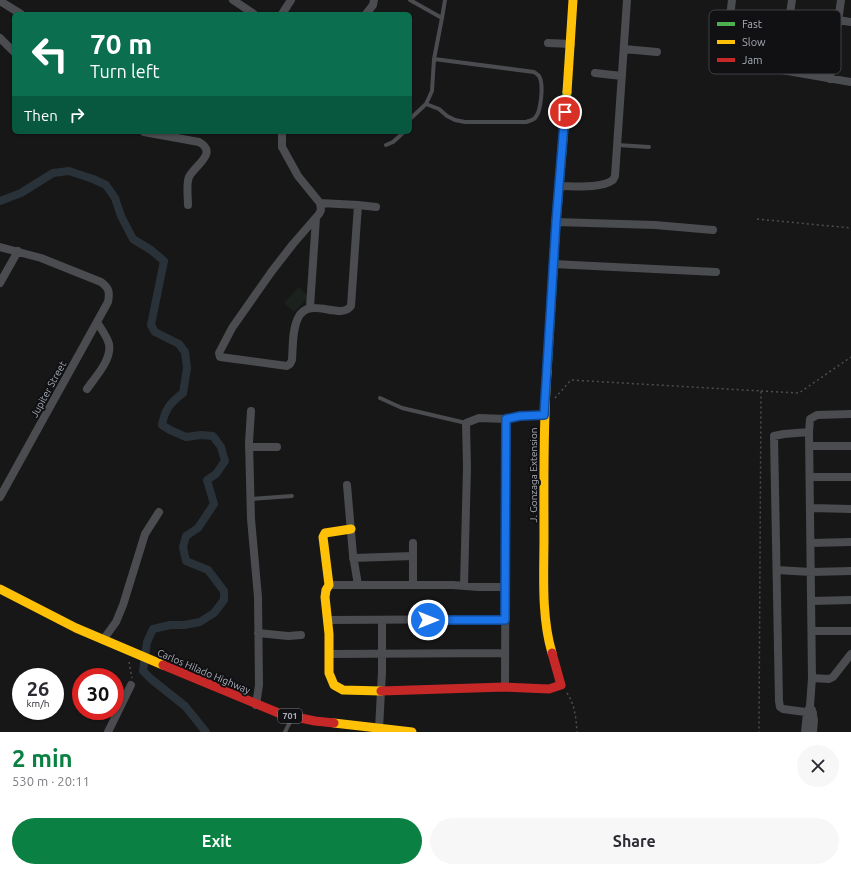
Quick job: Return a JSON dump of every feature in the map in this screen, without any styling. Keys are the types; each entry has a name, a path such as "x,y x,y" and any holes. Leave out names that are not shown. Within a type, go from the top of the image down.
{"street":[{"path":"234,0 251,12"},
{"path":"283,12 291,0"},
{"path":"368,12 373,5 374,0"},
{"name":"J. Gonzaga Extension","path":"561,685 548,641 544,591 544,415 556,222 571,44 572,0"},
{"path":"559,186 605,184 613,180 615,176 627,0"},
{"path":"731,10 732,0"},
{"path":"791,10 792,0"},
{"path":"840,10 841,0"},
{"path":"0,1 18,12"},
{"path":"841,20 851,22"},
{"path":"0,38 12,50"},
{"path":"548,43 571,44"},
{"path":"624,49 657,52"},
{"path":"595,73 622,76"},
{"path":"803,74 851,82"},
{"path":"830,79 831,74"},
{"path":"155,134 199,142 205,147 206,157 195,168 188,179 188,205"},
{"path":"282,134 282,147 298,176 320,204 321,210 281,260 232,328 219,354 220,357 287,366 292,360 296,323 301,313 310,307 343,310 351,306 358,205"},
{"path":"320,204 376,207"},
{"path":"310,307 316,218"},
{"path":"556,222 655,225 714,230"},
{"path":"0,247 18,251 0,283"},
{"name":"Jupiter Street","path":"0,498 108,302 109,290 101,282 75,270 18,251"},
{"path":"553,264 716,272"},
{"path":"87,390 108,356 109,346 106,336 97,322"},
{"path":"251,411 251,499 258,597 259,685 256,705"},
{"path":"805,732 810,711 812,678 810,419 815,416 851,414"},
{"path":"464,586 467,467 466,423 479,418 506,419 520,416 544,415"},
{"path":"505,687 506,419"},
{"path":"809,432 774,436 779,701 780,707 783,709 810,711"},
{"path":"810,446 851,446"},
{"path":"250,447 277,447"},
{"path":"810,477 851,477"},
{"path":"347,484 358,585"},
{"path":"811,508 851,509"},
{"path":"104,640 116,622 123,605 145,534 159,512"},
{"path":"351,529 324,534 329,585 326,590 325,597 328,620 329,673 334,685 343,690 381,691 505,687 549,689 561,685"},
{"path":"811,543 851,542"},
{"path":"413,543 413,585"},
{"path":"354,558 413,556"},
{"path":"777,570 811,572 851,571"},
{"path":"329,585 453,585 505,587"},
{"name":"Carlos Hilado Highway","path":"0,589 51,616 256,705 292,717 378,729 412,732"},
{"path":"812,601 851,600"},
{"path":"328,620 505,620"},
{"path":"378,729 382,672 382,620"},
{"path":"812,631 851,631"},
{"path":"258,633 288,636 301,635"},
{"path":"329,654 504,653"},
{"path":"812,678 826,679 833,677 851,654"},
{"path":"108,732 131,685"},
{"path":"810,711 813,732"}],"lane":[{"path":"410,0 442,18"},
{"path":"412,117 426,104 432,91 434,59 445,0"},
{"path":"426,104 439,109 447,116 455,120 465,122 526,122 534,119 539,108 542,87 539,76 534,72 434,59"},
{"path":"386,145 393,142 402,134"},
{"path":"617,145 649,147"},
{"path":"380,398 402,408 466,423"},
{"path":"251,499 292,496"},
{"path":"285,732 292,717"}],"path":[{"path":"756,219 851,228"},
{"path":"553,401 571,380 799,393 851,357"},
{"path":"759,732 761,391"},
{"path":"131,651 129,662 133,680 131,685"},
{"path":"561,685 572,701 575,711 577,732"}],"shaded area":[{"path":"299,287 309,297 294,312 284,303"}],"waterway":[{"path":"0,201 21,193 53,173 69,171 93,179 106,185 115,198 121,216 133,239 151,250 164,261 151,325 155,332 179,344 185,352 187,368 183,393 169,407 162,425 186,437 201,435 213,436 221,447 225,461 216,474 207,480 214,504 198,528 186,536 183,547 186,561 208,570 224,591 224,600 214,613 200,622 184,625 170,625 153,629 147,642 143,671 185,706 206,732"}],"traffic: fast":[{"path":"547,372 556,222 567,92"}],"traffic: slow":[{"path":"567,92 573,0"},
{"path":"547,372 544,454 544,595 548,639 552,653"},
{"path":"351,529 325,533 323,537 329,585 326,590 325,597 329,634 329,673 334,685 343,690 381,691"},
{"path":"0,589 76,628 163,665"},
{"path":"334,723 412,732"}],"traffic: jam":[{"path":"381,691 505,687 549,689 561,685 552,653"},
{"path":"163,665 281,714 315,721 334,723"}],"route":[{"path":"428,620 505,620 506,419 520,416 544,415 553,264 565,112"}]}
